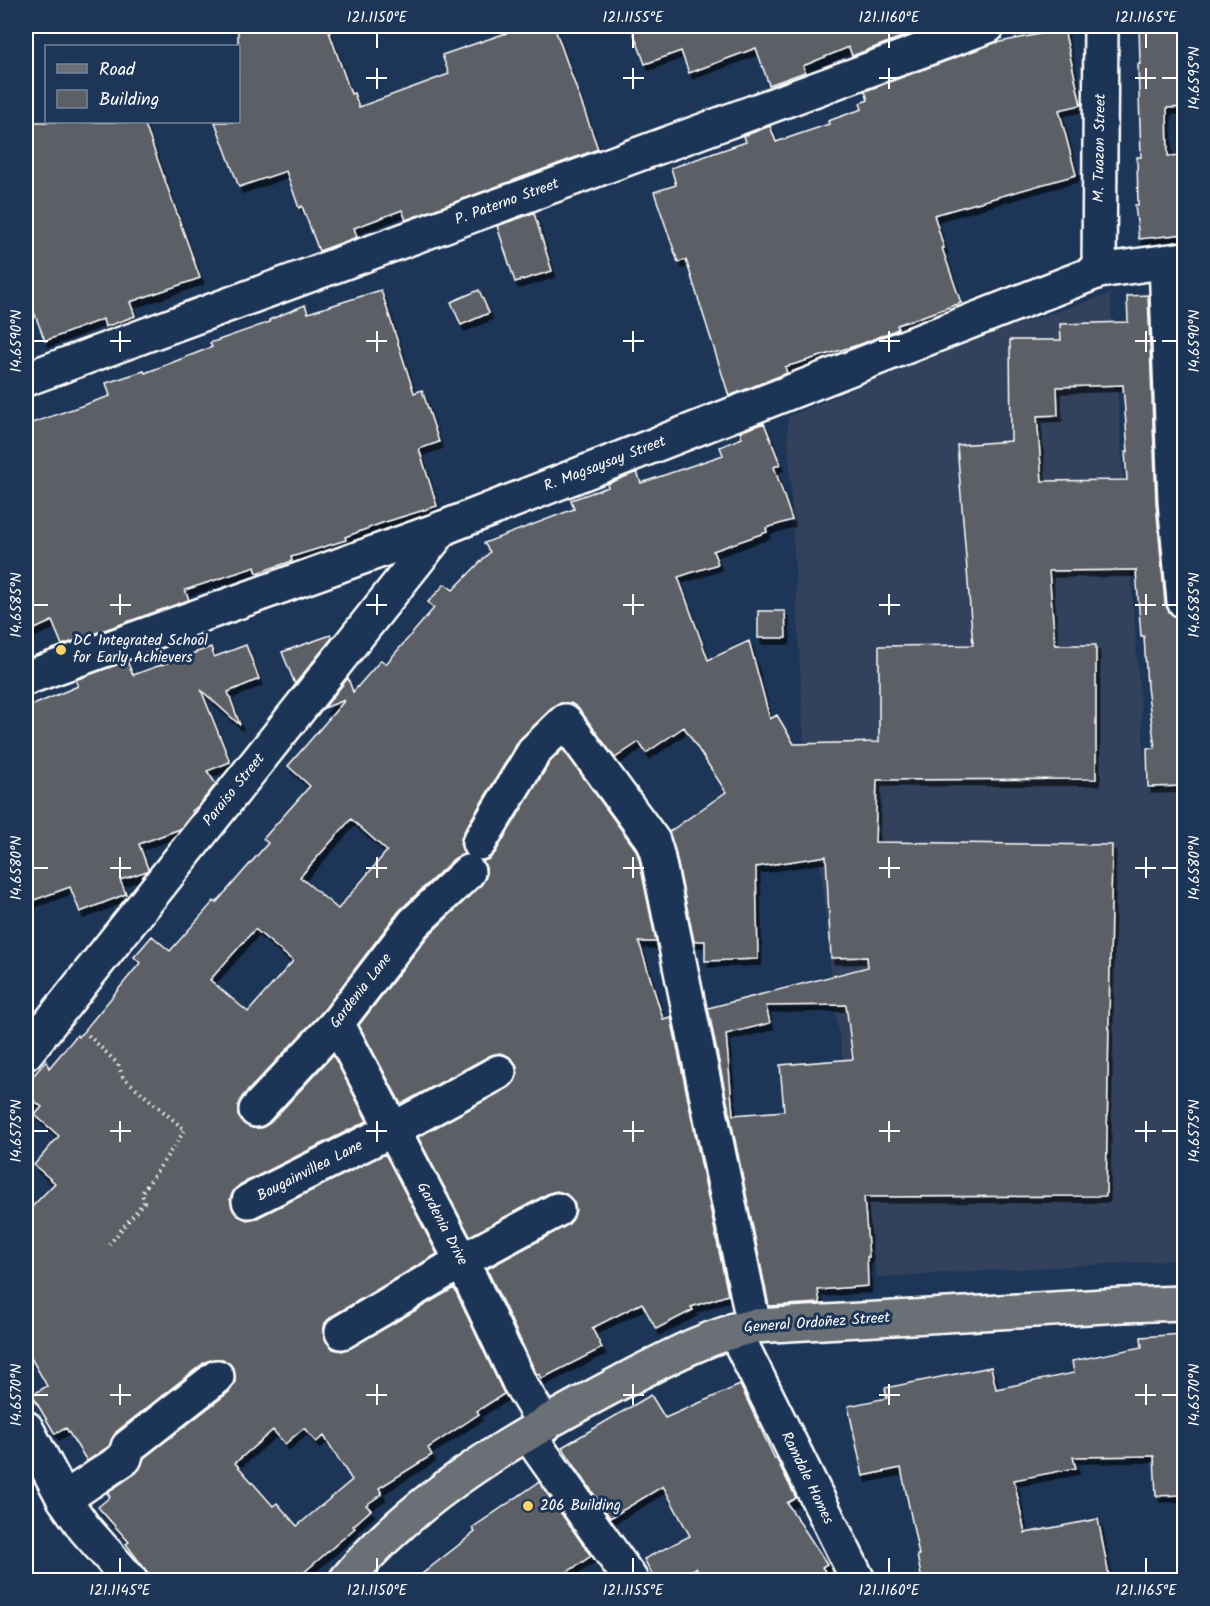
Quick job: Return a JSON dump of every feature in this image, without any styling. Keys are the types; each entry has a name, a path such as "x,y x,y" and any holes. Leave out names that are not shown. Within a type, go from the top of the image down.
{"main road":[{"name":"General Ordoñez Street","path":"346,1581 369,1554 400,1525 478,1466 537,1429 666,1358 744,1328 1185,1303"}],"street":[{"name":"P. Paterno Street","path":"26,379 988,26"},
{"name":"M. Tuazon Street","path":"1099,271 1101,26"},
{"name":"R. Magsaysay Street","path":"26,678 443,528 1099,271 1175,260"},
{"path":"1175,260 1174,501 1185,601"},
{"name":"Paraiso Street","path":"26,1053 57,1011 443,528"},
{"name":"Gardenia Lane","path":"256,1110 337,1023 414,923 473,858 535,750 565,720 652,841 657,854"},
{"name":"Ramdale Homes","path":"657,854 744,1328 757,1376 858,1581"},
{"name":"Gardenia Drive","path":"337,1023 462,1261 519,1382 537,1429 631,1581"},
{"name":"Bougainvillea Lane","path":"249,1201 392,1130 499,1072"},
{"path":"342,1332 462,1261 557,1210"},
{"path":"64,1499 126,1458 128,1447 217,1377"},
{"path":"26,1428 64,1499 85,1529 130,1581"}],"path":[{"path":"57,1011 84,1031 118,1064 123,1077 186,1130 142,1193 144,1202 107,1247"}],"shaded area":[{"path":"1110,294 1147,790 1184,789 1184,1294 1179,1295 1178,1260 877,1277 834,1003 814,799 805,764 787,417 961,343"}],"building":[{"path":"238,26 327,26 351,94 354,93 359,107 449,74 442,55 527,26 554,26 598,149 406,220 402,210 354,228 357,237 319,251 302,206 299,208 286,171 239,187 215,123 240,123 240,45 238,45"},
{"path":"631,26 930,26 852,56 849,47 803,66 805,72 769,85 756,48 689,73 681,51 645,64"},
{"path":"1139,26 1185,26 1185,107 1167,108 1168,156 1185,155 1185,234 1139,239 1135,205 1138,205 1137,157 1141,157"},
{"path":"1064,29 1081,105 1059,110 1076,175 934,215 944,248 942,248 961,303 897,325 898,329 861,344 785,367 787,373 729,396 686,260 678,262 654,192 676,185 671,168 746,142 744,136 770,126 776,142 829,124 828,121 862,109 860,103 868,100 865,91 995,43"},
{"path":"26,122 144,123 200,278 130,302 135,316 105,327 103,319 45,341 26,291"},
{"path":"534,213 552,271 515,282 497,226"},
{"path":"381,290 414,393 422,390 439,442 419,449 437,506 382,523 345,537 346,540 291,557 292,561 257,573 255,567 185,590 189,600 62,645 52,621 26,633 26,425 110,396 106,383 144,371 145,373 212,347 210,343 270,322 269,320 305,305 308,313"},
{"path":"479,290 489,313 461,325 451,302"},
{"path":"1148,295 1156,503 1165,603 1169,612 1177,618 1183,684 1178,685 1185,742 1185,786 1148,787 1147,748 1155,748 1147,687 1144,636 1141,636 1136,570 1049,571 1055,645 1096,645 1096,779 877,780 875,842 1112,845 1106,1196 864,1197 869,1257 867,1257 868,1286 818,1290 820,1303 769,1306 708,1008 868,967 867,957 831,958 826,856 756,867 758,959 705,961 705,941 694,941 675,850 669,832 726,792 684,727 646,753 639,742 615,758 580,710 571,703 561,703 552,708 519,740 463,833 460,843 464,854 455,858 399,911 323,1011 242,1097 238,1106 238,1116 244,1124 252,1128 262,1128 270,1123 333,1055 367,1121 241,1184 234,1190 230,1199 233,1210 238,1216 247,1220 257,1218 385,1154 437,1254 332,1316 325,1323 323,1332 326,1341 333,1349 342,1351 351,1348 454,1288 504,1394 477,1411 479,1414 428,1448 432,1455 379,1488 382,1494 366,1505 371,1510 353,1526 355,1528 294,1581 154,1581 126,1544 129,1542 98,1507 110,1497 107,1493 136,1473 144,1458 229,1392 235,1383 235,1374 231,1365 223,1359 205,1362 116,1432 109,1446 87,1461 66,1428 55,1434 32,1395 47,1386 26,1349 26,1213 55,1183 34,1165 59,1136 35,1115 42,1107 26,1094 26,1084 46,1061 49,1068 77,1035 79,1037 140,963 134,957 152,936 170,951 214,901 216,903 268,843 263,839 310,786 288,766 345,700 324,708 348,678 353,692 381,660 386,664 434,608 428,602 445,584 453,590 490,552 484,543 574,509 571,500 608,487 607,484 637,472 641,483 723,455 720,447 742,438 740,432 764,423 780,464 774,467 792,520 766,528 767,532 713,551 718,564 678,577 708,660 749,641 770,719 777,715 794,744 879,742 879,646 973,645 957,445 1011,441 1010,340 1061,340 1060,324 1128,322 1127,296","holes":["1123,385 1128,452 1125,452 1127,480 1042,481 1037,416 1058,415 1057,387","351,819 387,851 338,909 300,877","255,929 293,961 248,1012 210,980","846,1005 853,1059 780,1065 784,1111 733,1115 726,1034 770,1023 766,1006","304,1428 316,1442 324,1436 352,1480 297,1526 277,1503 273,1506 235,1463 273,1430 285,1444"]},
{"path":"758,611 785,611 786,638 758,638"},
{"path":"331,635 332,638 295,684 282,652"},
{"path":"246,645 259,679 228,692 240,725 201,690 230,762 207,771 216,784 192,811 193,813 180,829 139,844 147,871 120,880 126,894 80,912 70,887 26,903 26,708 78,686 75,680 127,661 133,675 211,647 214,657"},
{"path":"563,749 636,850 639,859 656,942 639,942 663,1019 671,1017 728,1295 691,1307 693,1310 656,1329 642,1303 592,1328 602,1348 541,1379 536,1373 487,1269 566,1226 573,1219 576,1210 574,1202 566,1194 557,1191 549,1193 470,1236 418,1137 508,1088 515,1081 518,1073 516,1064 508,1056 500,1053 491,1055 401,1104 359,1025 428,936 481,885 486,877 483,861 495,853 550,762"},
{"path":"1182,1334 1185,1395 1180,1396 1180,1495 1156,1496 1154,1456 1073,1457 1076,1468 1014,1480 1025,1533 1098,1519 1110,1581 922,1581 917,1555 919,1555 901,1468 863,1476 848,1406 887,1398 885,1388 991,1367 996,1389 1074,1373 1072,1361 1142,1347 1141,1337"},
{"path":"740,1385 796,1498 787,1503 827,1564 822,1567 831,1581 703,1581 696,1568 672,1581 656,1581 644,1559 690,1536 663,1486 610,1518 562,1447 651,1395 665,1418"},
{"path":"539,1482 591,1556 554,1581 413,1581 475,1532 472,1528"}],"place":[{"name":"DC Integrated School for Early Achievers","path":"61,650"},
{"name":"206 Building","path":"528,1506"}]}
